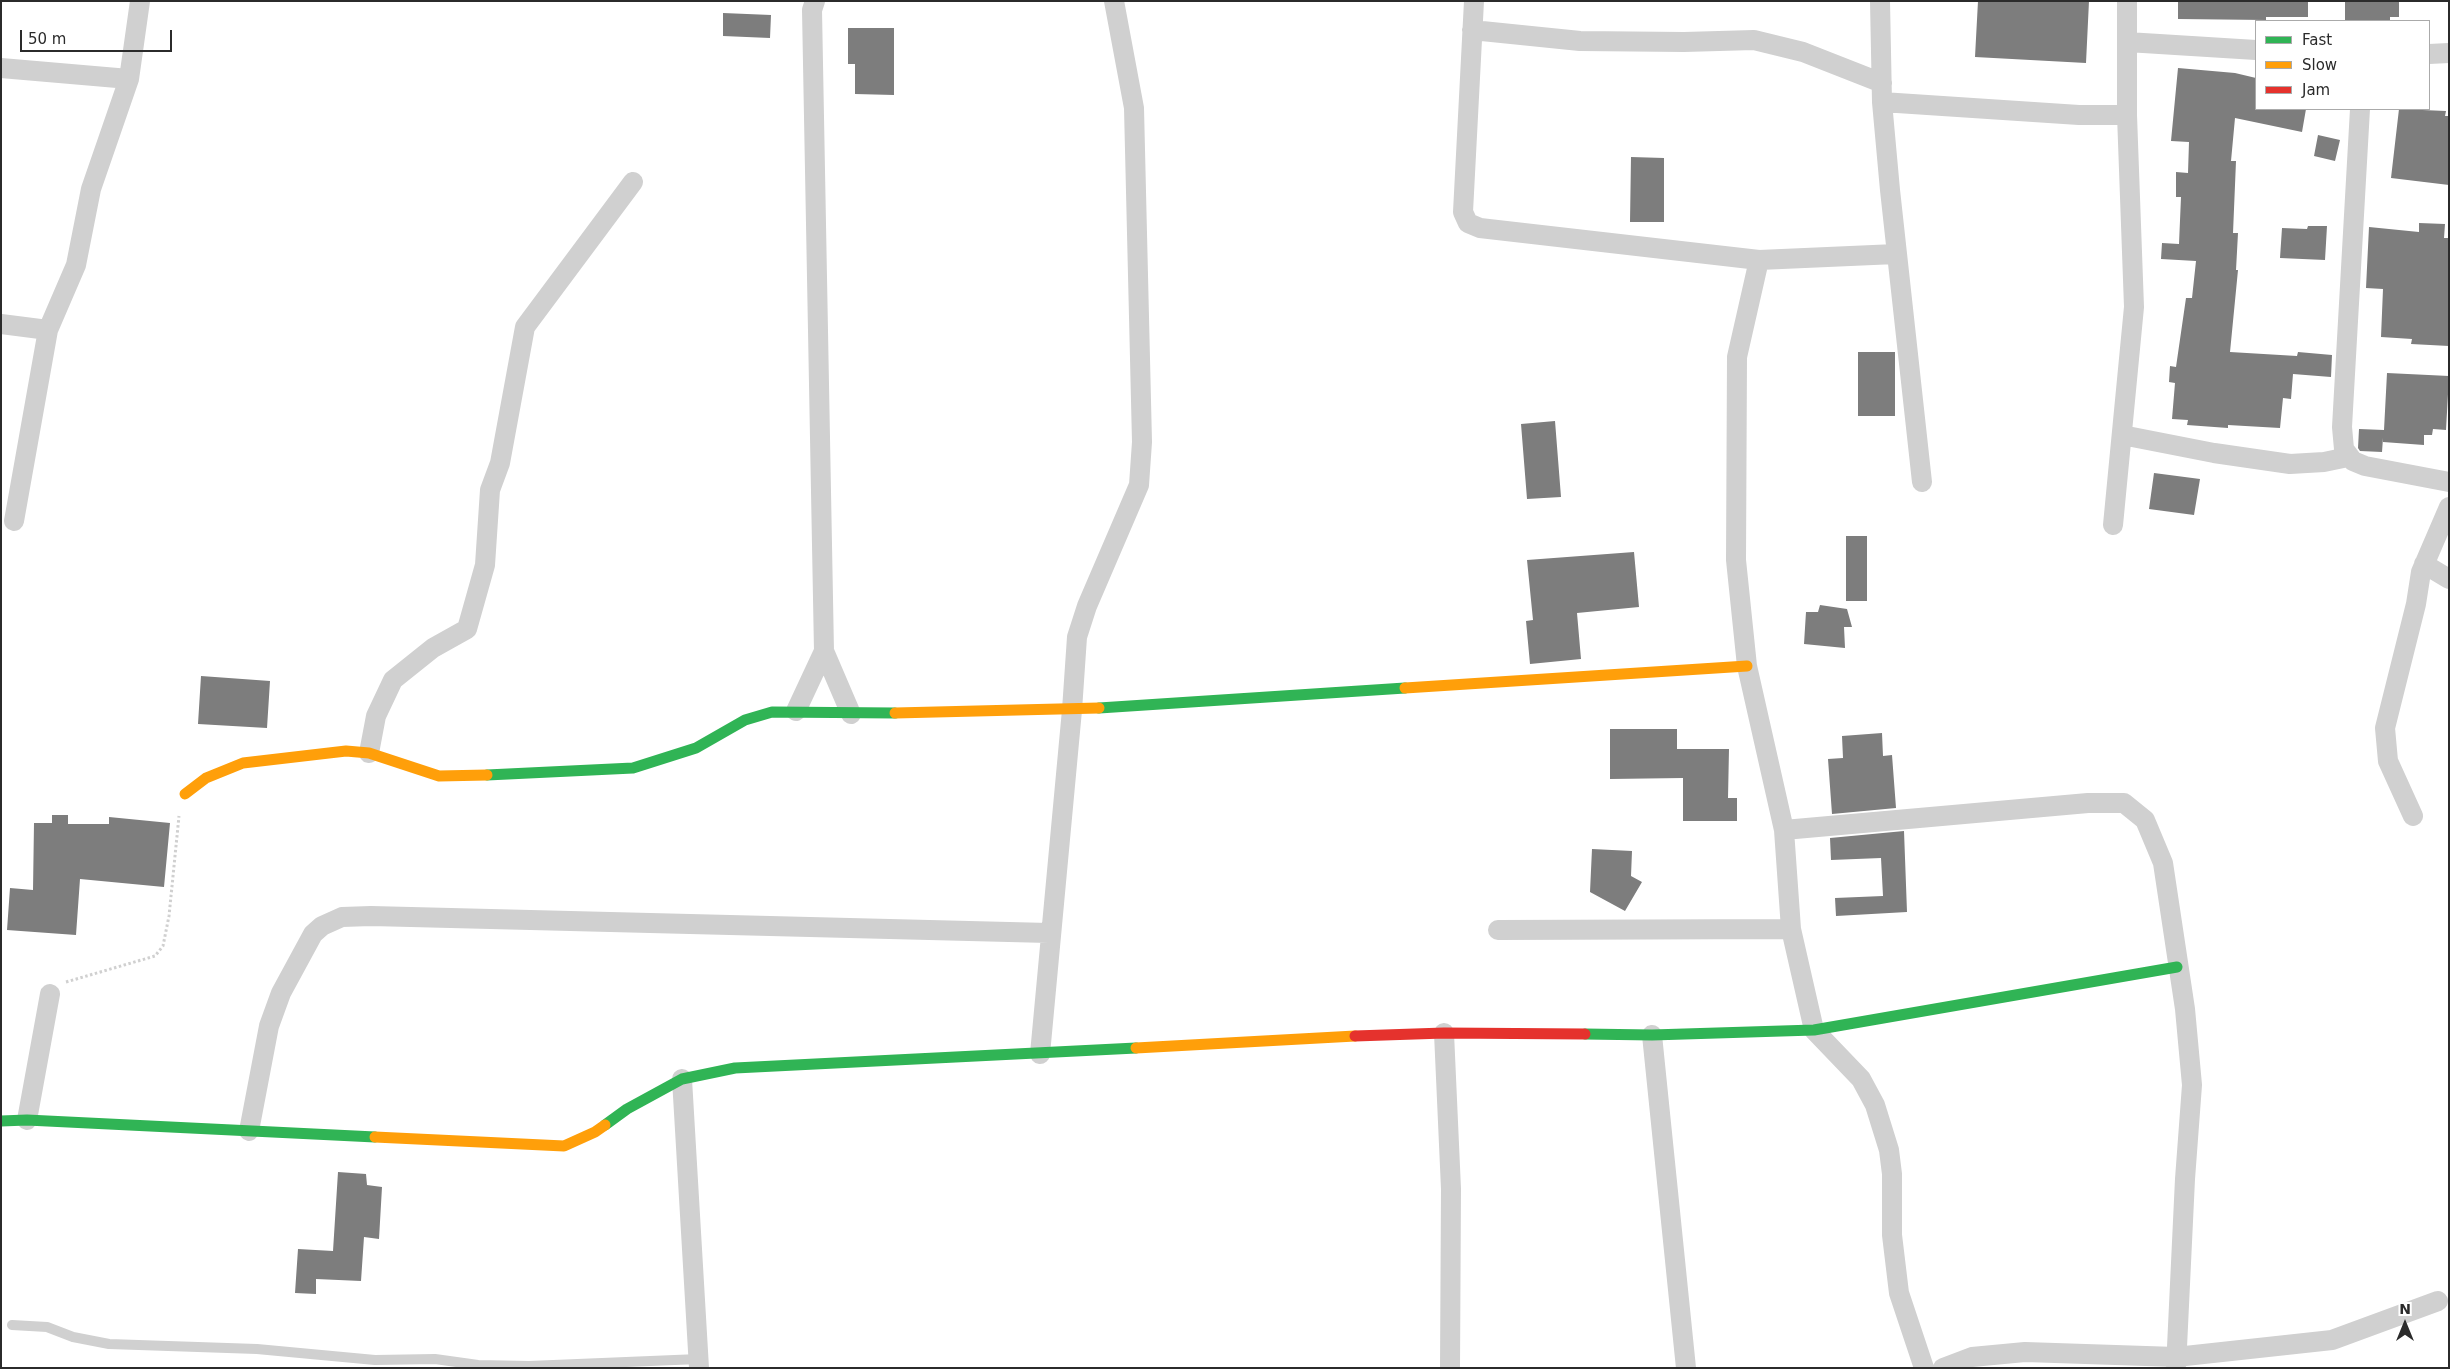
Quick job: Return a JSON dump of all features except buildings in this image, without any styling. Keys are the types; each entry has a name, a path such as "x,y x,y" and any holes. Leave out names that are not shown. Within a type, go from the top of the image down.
{"street":[{"path":"14,521 48,330 76,265 91,189 129,79 140,1"},
{"path":"1040,1054 1049,933 1072,710 1077,637 1088,606 1139,485 1142,442 1134,108 1114,1"},
{"path":"1474,1 1463,212 1468,223 1480,228 1759,260 1896,254"},
{"path":"1880,1 1882,92 1896,254 1922,482"},
{"path":"2113,525 2134,307 2127,116 2128,1"},
{"path":"813,4 824,650 852,714"},
{"path":"1472,30 1580,41 1684,42 1754,40 1803,52 1882,92 2079,116 2127,116"},
{"path":"2127,42 2255,50"},
{"path":"2430,54 2449,53"},
{"path":"1,68 129,79"},
{"path":"2360,110 2342,432 2344,449 2348,457 2353,461 2378,470 2449,482"},
{"path":"369,753 376,716 393,680 434,648 467,629 485,565 490,490 500,463 526,327 633,182"},
{"path":"1759,260 1737,357 1736,560 1747,666 1784,830 1791,929 1814,1030 1861,1079 1875,1105 1889,1150 1892,1174 1892,1235 1899,1293 1924,1368"},
{"path":"1,324 48,330"},
{"path":"2122,435 2214,453 2290,464 2324,462 2348,457"},
{"path":"2413,816 2388,761 2385,728 2424,564 2449,507"},
{"path":"2424,564 2449,579"},
{"path":"796,710 824,650"},
{"path":"185,794 206,778 243,763 346,751 369,753 438,776 505,775 633,768 696,748 745,720 772,712 796,710 852,714 1072,710 1747,666"},
{"path":"1784,830 2088,803 2124,803 2145,820 2163,863 2177,968 2185,1009 2192,1085 2176,1362"},
{"path":"249,1131 269,1026 281,993 314,934 322,926 342,917 371,916 1049,933"},
{"path":"1498,930 1791,929"},
{"path":"1,1121 26,1120 564,1146 595,1132 627,1109 682,1079 735,1068 1040,1054 1269,1039 1444,1033 1652,1035 1814,1030 2177,968"},
{"path":"26,1120 50,994"},
{"path":"1444,1033 1451,1189 1450,1368"},
{"path":"1652,1035 1686,1368"},
{"path":"682,1079 699,1363"},
{"path":"1943,1368 1972,1356 2025,1352 2176,1362 2332,1340 2438,1301"}],"lane":[{"path":"12,1324 48,1327 73,1337 109,1344 258,1350 376,1360 435,1358 478,1365 529,1366 699,1363"}],"path":[{"path":"50,994 60,984 73,979 155,956 163,946 170,916 180,805 185,794"}],"traffic: fast":[{"path":"1099,708 1405,688"},
{"path":"487,775 633,768 696,748 745,720 772,712 895,713"},
{"path":"1585,1034 1652,1035 1814,1030 2177,967"},
{"path":"605,1125 627,1109 682,1079 735,1068 1136,1048"},
{"path":"1,1121 27,1120 375,1137"}],"traffic: slow":[{"path":"1405,688 1747,666"},
{"path":"895,713 1099,708"},
{"path":"185,794 206,778 243,763 346,751 369,753 439,776 487,775"},
{"path":"1136,1048 1355,1036"},
{"path":"375,1137 564,1146 595,1132 605,1125"}],"traffic: jam":[{"path":"1355,1036 1444,1033 1585,1034"}]}
